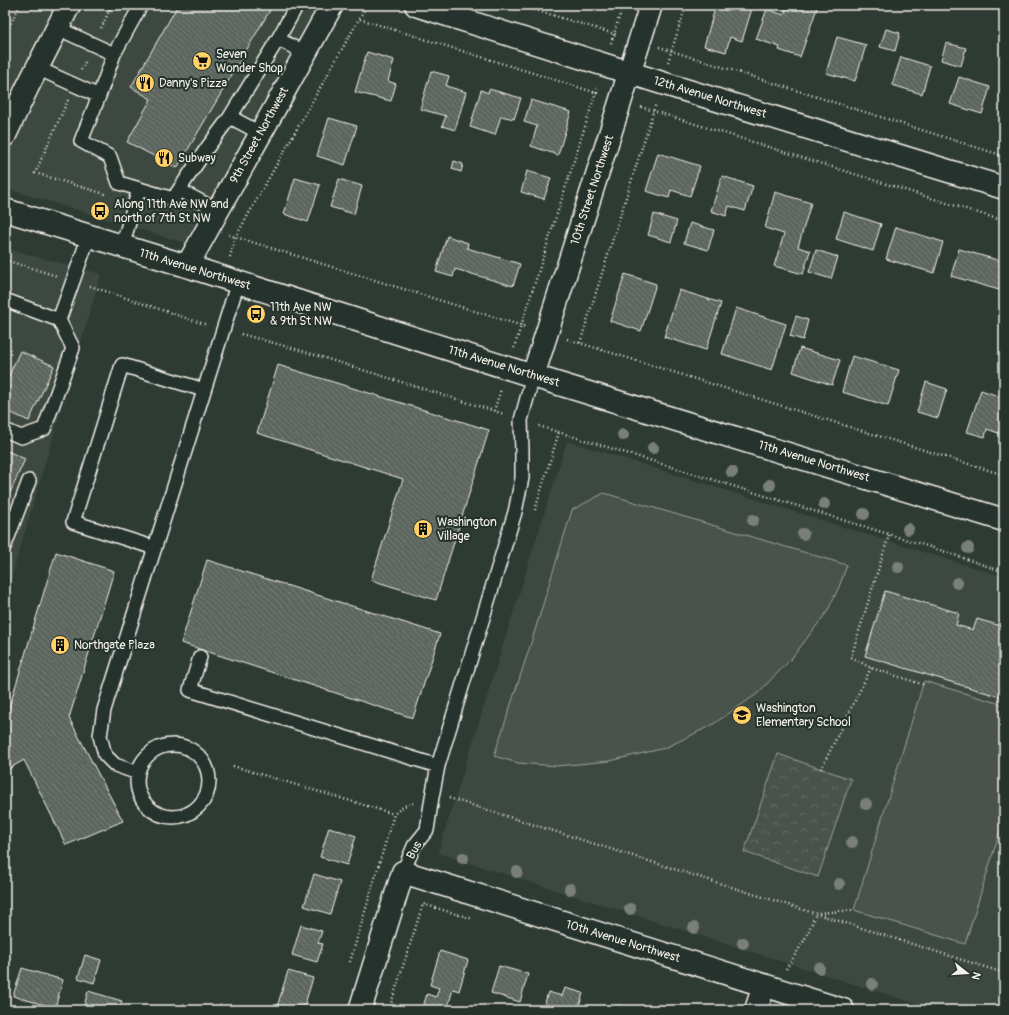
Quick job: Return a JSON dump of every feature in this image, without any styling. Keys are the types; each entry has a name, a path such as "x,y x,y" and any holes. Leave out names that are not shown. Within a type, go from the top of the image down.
{"street":[{"path":"5,135 69,5"},
{"name":"9th Street Northwest","path":"186,266 332,5"},
{"name":"12th Avenue Northwest","path":"416,5 1004,188"},
{"name":"10th Street Northwest","path":"533,376 651,5"},
{"name":"11th Avenue Northwest","path":"5,210 533,376 1004,520"},
{"path":"360,1010 403,872"},
{"name":"10th Avenue Northwest","path":"403,872 843,1010"},
{"path":"756,1010 764,985"}],"lane":[{"path":"141,5 114,54 81,141 110,157 119,183 173,199 230,117 297,5"},
{"path":"57,28 114,54"},
{"path":"278,39 305,53"},
{"path":"37,68 99,96"},
{"path":"230,117 260,133"},
{"path":"122,246 139,189"},
{"path":"179,190 217,210"},
{"path":"59,320 89,236"},
{"path":"138,773 115,765 105,755 100,736 104,710 238,282"},
{"path":"5,300 59,320 73,348 44,429 21,437 5,430"},
{"path":"155,548 73,522 122,365 204,390"},
{"path":"200,657 190,690 438,766 515,512 522,478 521,420 533,376"},
{"path":"5,545 29,481"},
{"path":"167,745 174,745 191,750 202,759 206,767 209,785 202,803 192,812 184,816 165,816 153,812 146,805 139,792 137,780 138,773 143,762 155,750 167,745"},
{"name":"Bus","path":"403,872 414,846 427,830 438,766"}],"path":[{"path":"5,34 20,5"},
{"path":"360,19 595,93 521,325 235,238 367,5"},
{"path":"518,5 614,34 623,5"},
{"path":"686,5 672,51 1004,156"},
{"path":"1004,221 653,111 580,343 1004,475"},
{"path":"5,260 118,294 197,322 299,350 494,411"},
{"path":"559,432 940,550 1004,572"},
{"path":"889,534 851,657 871,668 925,685"},
{"path":"821,769 871,668"},
{"path":"233,766 394,814 349,965"},
{"path":"448,798 1004,973"},
{"path":"389,1010 423,904"},
{"path":"816,914 854,910"},
{"path":"785,992 786,970 804,941 816,914"}],"shaded area":[{"path":"5,5 318,5 185,243 5,188"},
{"path":"5,248 101,274 5,599"},
{"name":"Washington Elementary School","path":"567,441 1004,577 1004,1010 936,1010 438,853"}],"green space":[{"path":"604,493 847,565 839,587 827,612 791,659 757,694 712,725 665,748 610,761 557,766 518,763 494,756 572,510"},
{"path":"924,681 1004,705 1004,818 965,944 854,910"},
{"path":"778,754 851,779 818,877 744,852"}],"building":[{"path":"178,5 273,5 177,168 127,142 151,99 131,87"},
{"path":"716,5 753,5 742,41 730,37 726,52 704,46"},
{"path":"787,5 808,5 817,8 800,57 779,50 780,47 756,39 767,9 784,15"},
{"path":"886,29 900,33 895,51 880,47"},
{"path":"837,37 866,45 855,81 826,73"},
{"path":"946,43 966,48 961,66 941,60"},
{"path":"367,52 394,60 388,81 396,84 391,101 355,92"},
{"path":"901,57 930,66 922,94 892,85"},
{"path":"431,71 449,76 446,86 466,92 455,130 442,126 446,116 420,109"},
{"path":"959,77 990,87 982,114 950,104"},
{"path":"489,89 521,98 514,119 501,116 495,135 470,127 481,90 488,93"},
{"path":"531,100 571,112 558,155 531,146 537,126 524,122"},
{"path":"1004,105 1004,119 1000,118"},
{"path":"329,118 357,126 345,165 317,156"},
{"path":"658,153 700,166 690,196 671,190 669,198 646,191"},
{"path":"454,161 463,164 461,172 452,169"},
{"path":"527,171 551,178 544,199 521,192"},
{"path":"722,176 753,186 745,211 729,206 726,216 711,211"},
{"path":"295,178 320,185 308,222 284,214"},
{"path":"339,179 362,186 354,214 330,207"},
{"path":"775,192 811,203 798,247 810,251 803,274 774,266 784,234 765,228"},
{"path":"844,212 881,224 873,251 836,239"},
{"path":"654,214 677,221 671,242 648,235"},
{"path":"690,223 714,230 708,250 684,243"},
{"path":"896,227 943,242 934,273 886,259"},
{"path":"447,236 468,243 467,248 520,264 513,286 455,269 453,277 436,272"},
{"path":"959,249 1004,262 1004,273 999,290 951,276"},
{"path":"816,250 838,257 831,279 809,272"},
{"path":"625,274 656,284 641,331 610,321"},
{"path":"679,290 721,303 706,350 664,337"},
{"path":"736,308 786,324 772,370 722,354"},
{"path":"796,316 808,320 803,340 790,336"},
{"path":"800,348 840,360 832,385 793,372"},
{"path":"20,351 54,366 29,421 5,410 5,384"},
{"path":"852,356 899,370 888,406 842,392"},
{"name":"Washington Village","path":"278,365 489,430 436,600 371,580 403,479 257,433"},
{"path":"926,382 947,389 938,418 917,412"},
{"path":"981,390 1004,398 1004,435 987,429 985,437 967,432"},
{"path":"5,450 25,459 5,504"},
{"name":"Northgate Plaza","path":"56,552 114,571 69,718 123,821 66,845 24,760 5,771 5,721"},
{"path":"207,560 440,634 413,718 181,643"},
{"path":"885,591 959,613 956,625 973,630 977,619 1004,627 1004,698 865,656"},
{"path":"329,827 356,836 347,865 320,857"},
{"path":"314,874 340,882 330,914 304,906"},
{"path":"301,925 322,931 318,943 323,944 317,962 292,955"},
{"path":"440,951 468,960 459,991 453,989 447,1010 435,1010 423,1007 427,994 436,997 439,988 430,985"},
{"path":"85,955 101,960 94,983 78,978"},
{"path":"499,966 528,974 520,1002 491,993"},
{"path":"22,968 63,980 55,1008 13,996"},
{"path":"288,971 313,978 303,1010 286,1010 277,1007"},
{"path":"565,988 583,993 578,1010 543,1010 548,992 562,996"},
{"path":"88,991 122,1001 119,1010 83,1010"},
{"path":"618,1005 632,1010 616,1010"}],"place":[{"name":"Seven Wonder Shop","path":"202,61"},
{"name":"Danny's Pizza","path":"145,83"},
{"name":"Subway","path":"164,158"},
{"name":"Along 11th Ave NW and north of 7th St NW","path":"100,211"},
{"name":"11th Ave NW & 9th St NW","path":"256,314"},
{"name":"Washington Village","path":"423,529"},
{"name":"Northgate Plaza","path":"60,645"},
{"name":"Washington Elementary School","path":"742,715"}]}
